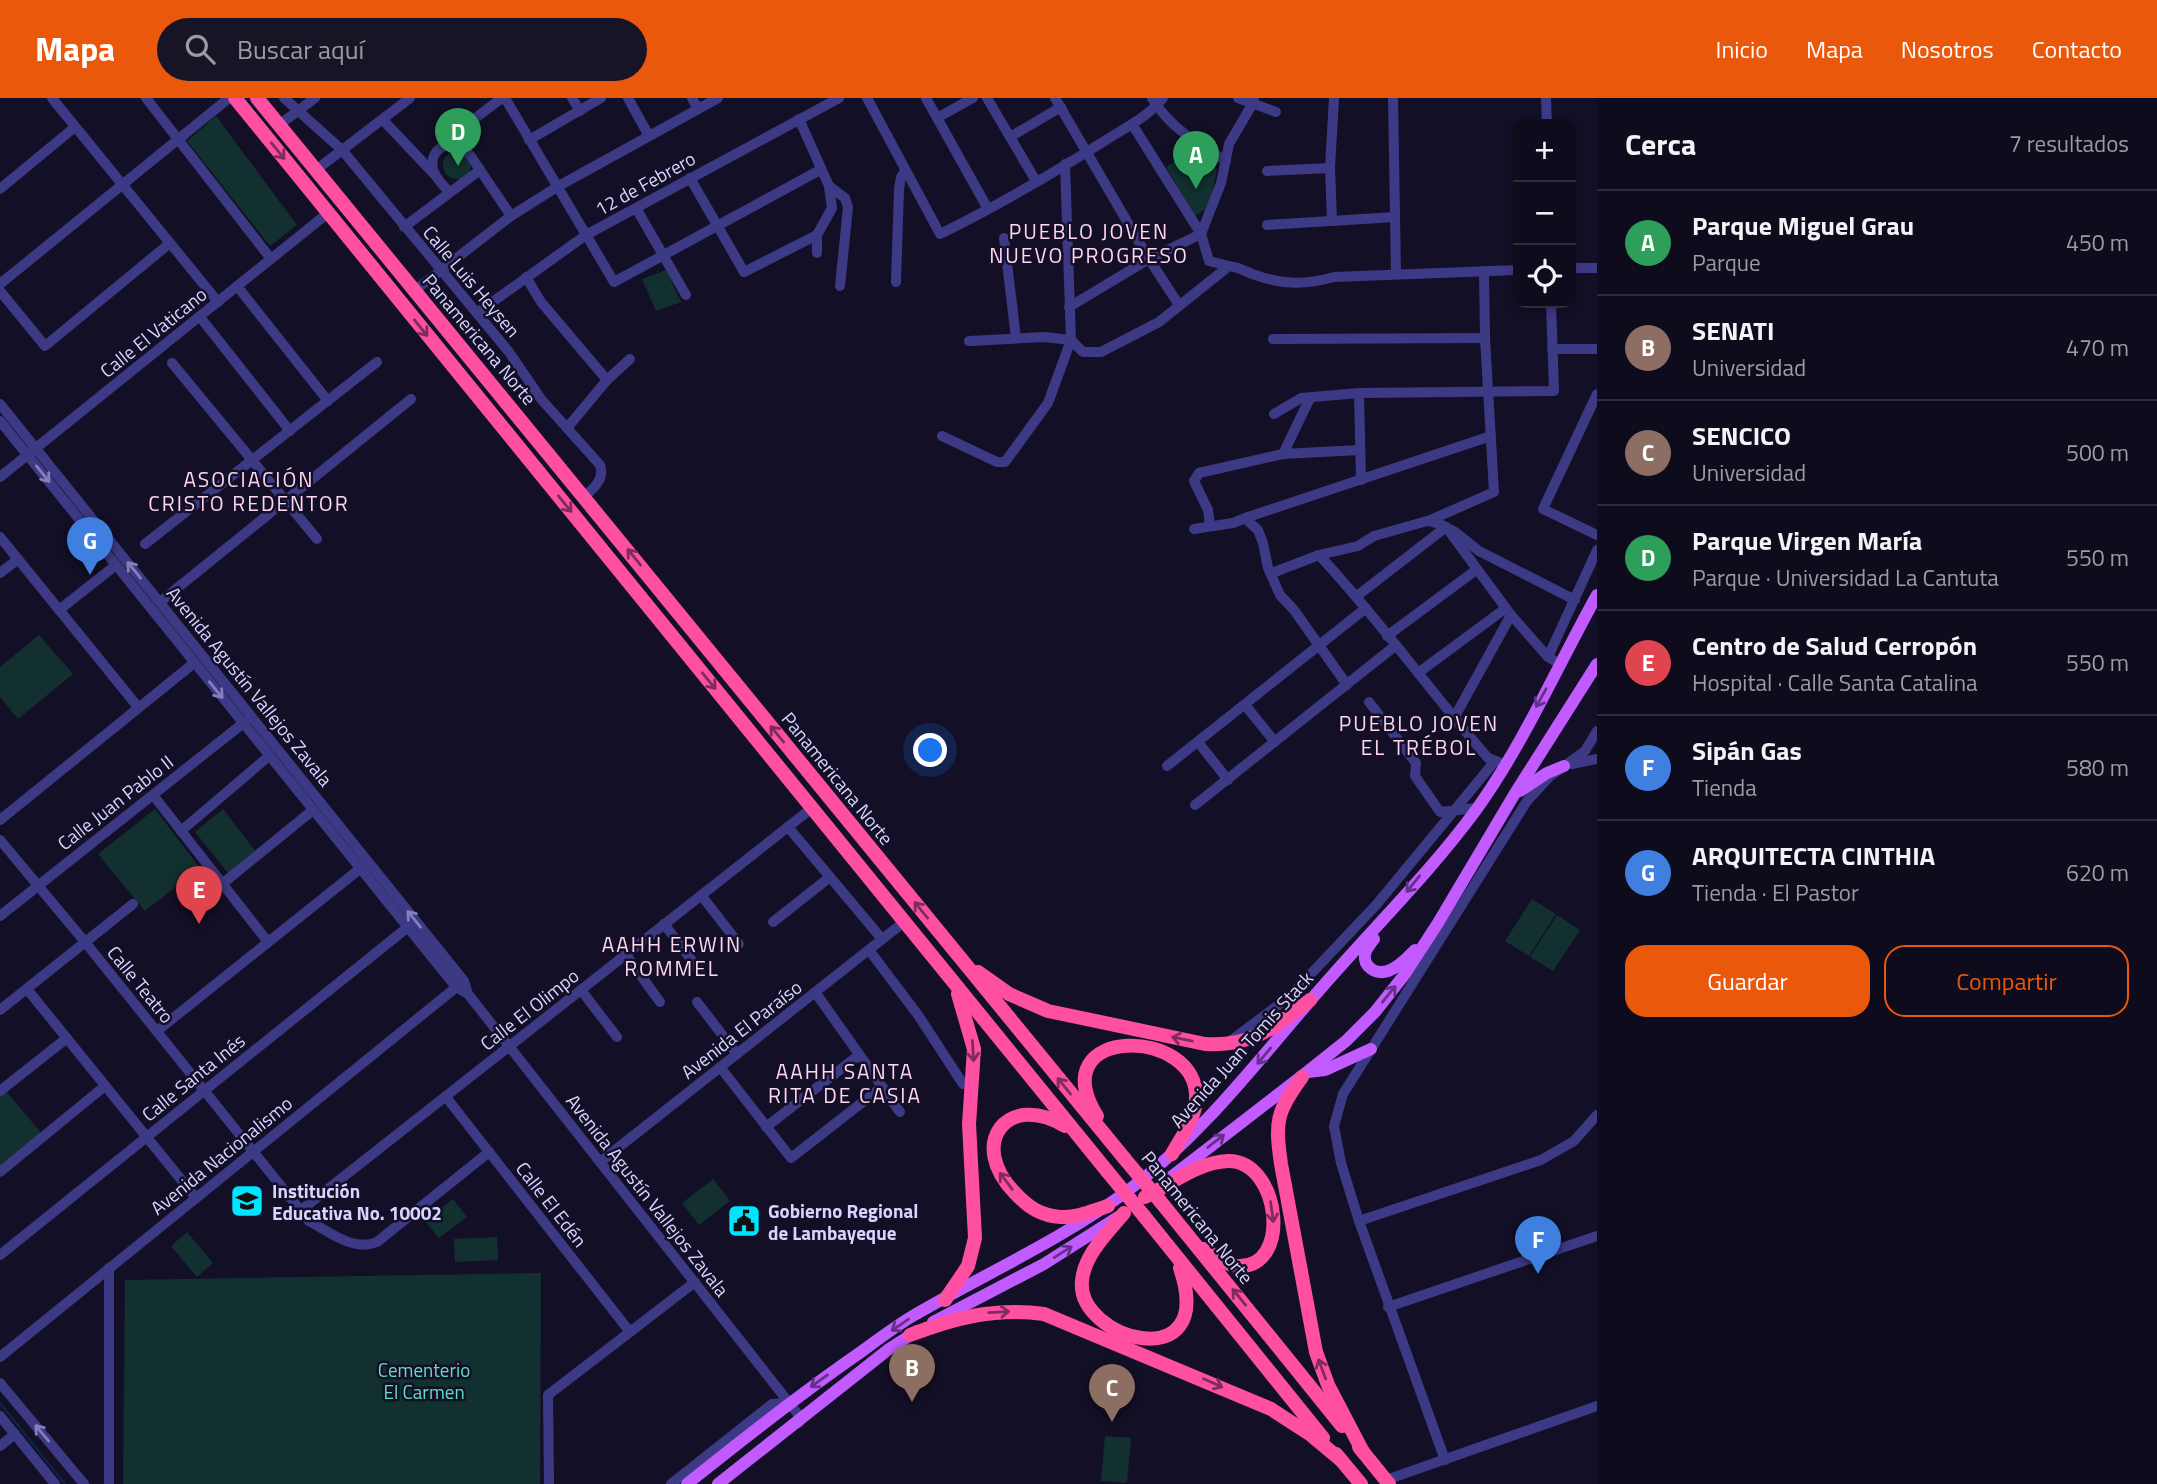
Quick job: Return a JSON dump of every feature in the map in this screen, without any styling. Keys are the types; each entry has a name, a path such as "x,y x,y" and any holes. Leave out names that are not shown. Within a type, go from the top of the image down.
{"highway":[{"name":"Panamericana Norte","path":"235,98 1361,1484"},
{"name":"Panamericana Norte","path":"257,98 1195,1243 1387,1482"},
{"path":"959,958 1009,994 1048,1011 1205,1044 1226,1045 1256,1038 1314,997"},
{"path":"945,1300 968,1266 975,1224 969,1124 974,1049 956,986"},
{"path":"1108,1139 1087,1095 1084,1083 1088,1064 1095,1055 1107,1049 1124,1045 1142,1046 1176,1058 1189,1070 1194,1080 1196,1104 1172,1154"},
{"path":"1304,1075 1280,1111 1278,1135 1281,1164 1316,1352 1328,1385 1363,1452"},
{"path":"1074,1132 1052,1118 1039,1115 1023,1115 1009,1119 994,1140 992,1153 996,1167 1021,1199 1033,1210 1046,1215 1078,1216 1108,1206"},
{"path":"1145,1197 1200,1167 1213,1163 1238,1162 1248,1166 1263,1183 1272,1209 1273,1235 1266,1253 1258,1260 1239,1266 1227,1263 1195,1243"},
{"path":"1124,1213 1091,1257 1082,1281 1085,1303 1101,1321 1129,1335 1144,1339 1166,1337 1175,1332 1182,1323 1187,1299 1185,1283 1176,1257"},
{"path":"910,1335 986,1312 1044,1314 1270,1409 1311,1435 1341,1460"}],"main road":[{"name":"Avenida Juan Tomis Stack","path":"687,1484 789,1403 911,1317 1045,1244 1108,1206 1172,1154 1231,1095 1393,909 1476,808 1554,661 1597,594"},
{"name":"Avenida Juan Tomis Stack","path":"718,1484 910,1335 1044,1264 1124,1213 1346,1041 1375,1012 1405,974 1597,664"},
{"path":"1514,795 1547,773 1564,766"},
{"path":"1393,909 1365,954 1368,967 1374,971 1387,971 1396,967 1438,923"},
{"path":"1304,1075 1325,1070 1371,1049"}],"street":[{"path":"52,98 218,302"},
{"path":"146,98 271,259"},
{"path":"0,284 229,98"},
{"name":"Calle Luis Heysen","path":"284,98 342,150 509,352 533,388 602,470 599,481 584,496"},
{"path":"279,125 315,98"},
{"path":"316,170 410,98"},
{"path":"435,175 432,161 436,152 458,131 503,98 614,282 820,170"},
{"path":"572,98 580,111"},
{"path":"529,140 601,98"},
{"path":"628,98 649,136"},
{"path":"692,98 698,109"},
{"path":"414,291 511,216 557,187 718,98"},
{"name":"12 de Febrero","path":"477,313 586,235 839,98"},
{"path":"867,98 940,234 1088,151 1132,124 1157,101 1187,138 1226,161"},
{"path":"926,98 988,209"},
{"path":"937,118 973,98"},
{"path":"988,98 1036,181"},
{"path":"1238,98 1254,100 1276,112"},
{"path":"1332,221 1330,168 1334,98"},
{"path":"1392,98 1396,274"},
{"path":"1546,98 1547,119"},
{"path":"1069,307 1149,259 1201,234 1222,183 1229,144 1254,100"},
{"path":"1010,137 1058,102 1149,259 1179,305"},
{"path":"799,119 828,186 832,208 817,235 817,253"},
{"path":"383,120 449,192"},
{"path":"1132,124 1201,234 1209,261 1294,284 1314,283 1334,277 1513,270"},
{"path":"0,189 75,127"},
{"path":"442,147 457,145 465,148 511,216"},
{"path":"942,436 997,463 1005,462 1048,404 1070,340 1065,164"},
{"path":"1267,171 1330,168"},
{"path":"404,227 480,170"},
{"path":"895,282 899,189 905,171"},
{"path":"690,178 744,272 817,235"},
{"path":"828,186 845,198 848,208 840,286"},
{"path":"636,208 686,295"},
{"name":"Calle El Vaticano","path":"0,477 328,213"},
{"path":"1267,225 1395,217"},
{"path":"1004,238 1016,338"},
{"path":"0,291 46,346 170,243"},
{"path":"969,341 1044,337 1070,340 1083,352 1101,352 1159,322 1228,266"},
{"path":"1576,268 1597,268"},
{"path":"1272,573 1319,555 1358,546 1374,536 1427,521 1494,492 1484,271"},
{"path":"526,277 541,302 607,380"},
{"path":"237,286 328,401"},
{"path":"1274,414 1301,398 1359,393 1554,391 1551,308"},
{"path":"200,317 290,430"},
{"path":"1273,339 1485,338"},
{"path":"1552,349 1597,349"},
{"path":"567,428 607,380 630,359"},
{"path":"145,544 377,362"},
{"path":"172,363 317,539"},
{"path":"1359,393 1361,480"},
{"path":"1597,394 1543,509 1597,535"},
{"path":"1283,454 1310,398"},
{"path":"160,602 411,399"},
{"name":"Avenida Agustín Vallejos Zavala","path":"0,404 116,565 313,810 365,865 408,927 460,984"},
{"name":"Avenida Agustín Vallejos Zavala","path":"0,421 32,452 160,602 801,1419"},
{"path":"1194,529 1248,517 1491,436"},
{"path":"1210,525 1208,510 1194,481 1196,475 1202,472 1283,454 1360,450"},
{"path":"1248,517 1249,522 1258,530 1280,595 1294,610 1347,685"},
{"path":"1427,521 1446,527 1479,551 1575,600"},
{"path":"1446,527 1508,611 1554,661 1575,600 1597,550"},
{"path":"1357,596 1446,527"},
{"path":"0,537 138,707"},
{"path":"1319,555 1357,596 1488,758 1500,763"},
{"path":"0,573 18,559"},
{"path":"59,610 116,565"},
{"path":"1387,636 1476,570"},
{"path":"1167,766 1366,608"},
{"path":"1418,673 1508,611"},
{"path":"1454,718 1508,611"},
{"path":"1195,806 1395,646"},
{"path":"0,820 194,663"},
{"path":"1369,702 1416,763 1415,776 1440,812 1476,808"},
{"path":"1245,705 1275,742"},
{"name":"Calle Juan Pablo II","path":"0,915 252,717"},
{"path":"1445,1460 1359,1221 1340,1163 1334,1126 1343,1094 1527,802 1539,787 1585,751 1597,732"},
{"path":"1198,742 1228,780"},
{"path":"180,831 269,756"},
{"path":"1564,766 1597,759"},
{"name":"Avenida Juan Tomis Stack","path":"1226,1045 1249,1025 1275,1008 1304,981 1377,905 1455,810 1500,763"},
{"path":"153,795 268,942"},
{"name":"Calle El Olimpo","path":"300,1211 812,808"},
{"path":"222,884 313,810"},
{"path":"788,827 882,939"},
{"name":"Calle Teatro","path":"0,840 309,1221 359,1247 377,1242 489,1152"},
{"path":"157,1031 365,865"},
{"path":"773,922 830,877"},
{"path":"701,895 739,944"},
{"path":"0,1010 134,904"},
{"name":"Avenida El Paraíso","path":"600,1162 904,922"},
{"path":"664,924 700,971"},
{"name":"Calle Santa Inés","path":"0,1255 408,927"},
{"path":"869,950 918,1015 963,1084"},
{"path":"1329,954 1350,957"},
{"path":"626,955 660,1002"},
{"path":"1304,981 1314,997"},
{"name":"Avenida Nacionalismo","path":"0,1357 460,984"},
{"path":"27,989 196,1198"},
{"path":"581,990 617,1037"},
{"path":"815,992 900,1112"},
{"path":"697,1002 737,1054"},
{"path":"1275,1008 1276,1026"},
{"path":"0,1091 66,1038"},
{"path":"766,1127 859,1055"},
{"path":"720,1068 791,1158 882,1087"},
{"path":"0,1172 105,1086"},
{"name":"Calle El Edén","path":"446,1097 630,1332"},
{"path":"1359,1221 1541,1160 1574,1141 1597,1115"},
{"path":"1388,1307 1597,1236"},
{"path":"109,1268 109,1484"},
{"path":"549,1484 548,1395 695,1282"},
{"path":"0,1383 84,1484"},
{"name":"Avenida Juan Tomis Stack","path":"671,1484 772,1404 789,1403"},
{"path":"1387,1482 1597,1406"},
{"path":"0,1416 54,1484"},
{"name":"Avenida Juan Tomis Stack","path":"726,1484 797,1428 801,1419"},
{"path":"0,1446 15,1434"}],"green space":[{"path":"216,116 297,225 270,246 187,141"},
{"path":"1196,149 1217,170 1209,207 1195,216 1166,167"},
{"path":"457,151 467,155 471,165 467,175 457,179 447,175 443,165 447,155"},
{"path":"666,270 681,302 656,311 642,279"},
{"path":"39,635 73,674 18,719 0,697 0,667"},
{"path":"155,809 200,868 145,911 98,854"},
{"path":"223,809 256,852 229,874 195,832"},
{"path":"1532,899 1556,914 1529,956 1505,941"},
{"path":"1557,915 1580,930 1553,971 1530,957"},
{"path":"6,1091 42,1134 0,1168 0,1096"},
{"path":"713,1179 730,1201 699,1225 682,1203"},
{"path":"453,1199 467,1217 439,1238 425,1221"},
{"path":"187,1232 213,1263 197,1277 171,1246"},
{"path":"497,1237 498,1260 455,1262 454,1239"},
{"name":"Cementerio El Carmen","path":"541,1273 540,1484 123,1484 125,1280"},
{"path":"1105,1436 1131,1438 1127,1483 1101,1481"}],"waterway":[{"path":"0,1403 65,1484"}],"place":[{"name":"Parque Virgen María","path":"458,166"},
{"name":"Parque Miguel Grau","path":"1196,189"},
{"name":"ARQUITECTA CINTHIA","path":"90,575"},
{"name":"Centro de Salud Cerropón","path":"199,924"},
{"name":"Institución Educativa No. 10002","path":"247,1201"},
{"name":"Gobierno Regional de Lambayeque","path":"744,1221"},
{"name":"Sipán Gas","path":"1538,1274"},
{"name":"SENATI","path":"912,1402"},
{"name":"SENCICO","path":"1112,1422"}],"district":[{"name":"PUEBLO JOVEN NUEVO PROGRESO","path":"1089,243"},
{"name":"ASOCIACIÓN CRISTO REDENTOR","path":"249,491"},
{"name":"PUEBLO JOVEN EL TRÉBOL","path":"1419,735"},
{"name":"AAHH ERWIN ROMMEL","path":"672,956"},
{"name":"AAHH SANTA RITA DE CASIA","path":"845,1083"}]}
